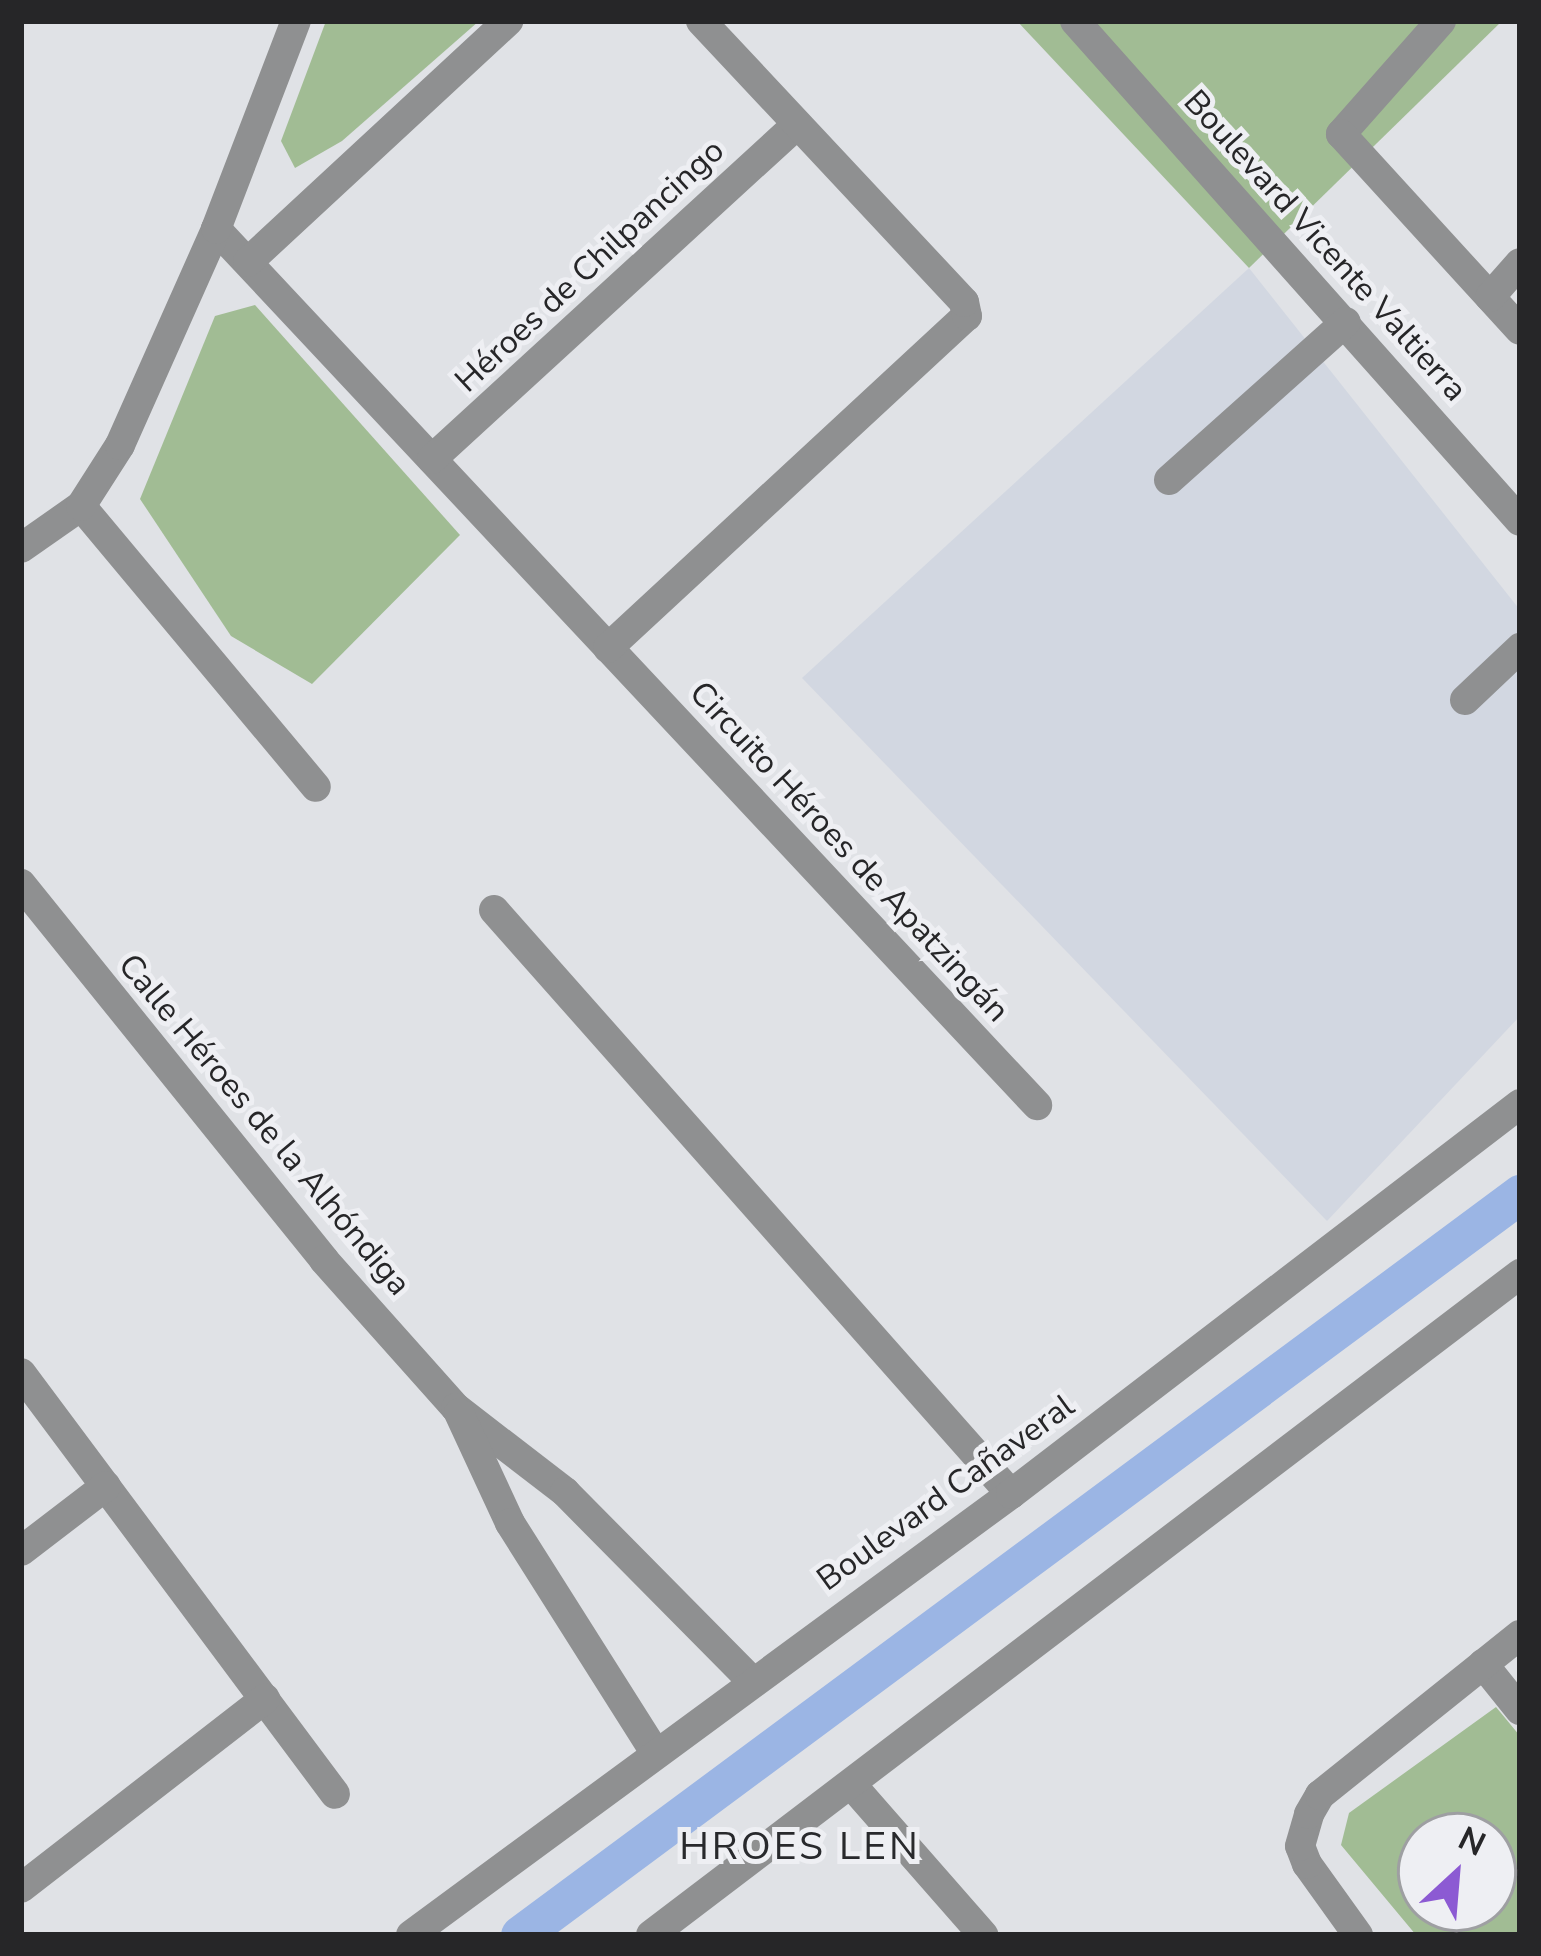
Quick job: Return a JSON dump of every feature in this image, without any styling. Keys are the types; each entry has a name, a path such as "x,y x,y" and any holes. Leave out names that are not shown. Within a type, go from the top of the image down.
{"street":[{"path":"21,548 82,506 152,383 296,21"},
{"path":"248,262 508,21"},
{"path":"608,648 967,316 964,302 701,21"},
{"name":"Boulevard Vicente Valtierra","path":"1075,21 1520,521"},
{"path":"1441,21 1341,134 1520,330"},
{"name":"Héroes de Chilpancingo","path":"432,459 797,125"},
{"name":"Circuito Héroes de Apatzingán","path":"216,230 1036,1105"},
{"path":"1490,297 1520,263"},
{"path":"1169,480 1346,322"},
{"path":"82,506 316,787"},
{"path":"1466,700 1520,649"},
{"name":"Calle Héroes de la Alhóndiga","path":"21,884 325,1260 456,1408 566,1492 750,1679"},
{"path":"494,910 1011,1494"},
{"name":"Boulevard Cañaveral","path":"411,1935 750,1679 1011,1494 1520,1104"},
{"path":"651,1935 1520,1274"},
{"path":"21,1373 335,1794"},
{"name":"Calle Héroes de la Alhóndiga","path":"456,1408 510,1523 655,1752"},
{"path":"21,1551 106,1486"},
{"path":"1351,1933 1300,1846 1309,1814 1320,1795 1520,1635"},
{"path":"1483,1664 1520,1710"},
{"path":"21,1888 265,1699"},
{"path":"851,1784 982,1935"}],"shaded area":[{"path":"1249,268 1520,610 1520,1016 1327,1221 802,678"}],"green space":[{"path":"326,21 479,21 342,141 295,168 281,141"},
{"path":"1017,21 1502,21 1249,268"},
{"path":"255,305 460,535 312,684 231,636 140,499 215,316"},
{"path":"1496,1707 1520,1736 1520,1935 1414,1932 1517,1932 1517,1812 1397,1812 1397,1912 1341,1845 1349,1813"}],"waterway":[{"path":"520,1935 1520,1194"}],"district":[{"name":"HROES LEN","path":"800,1847"}]}
